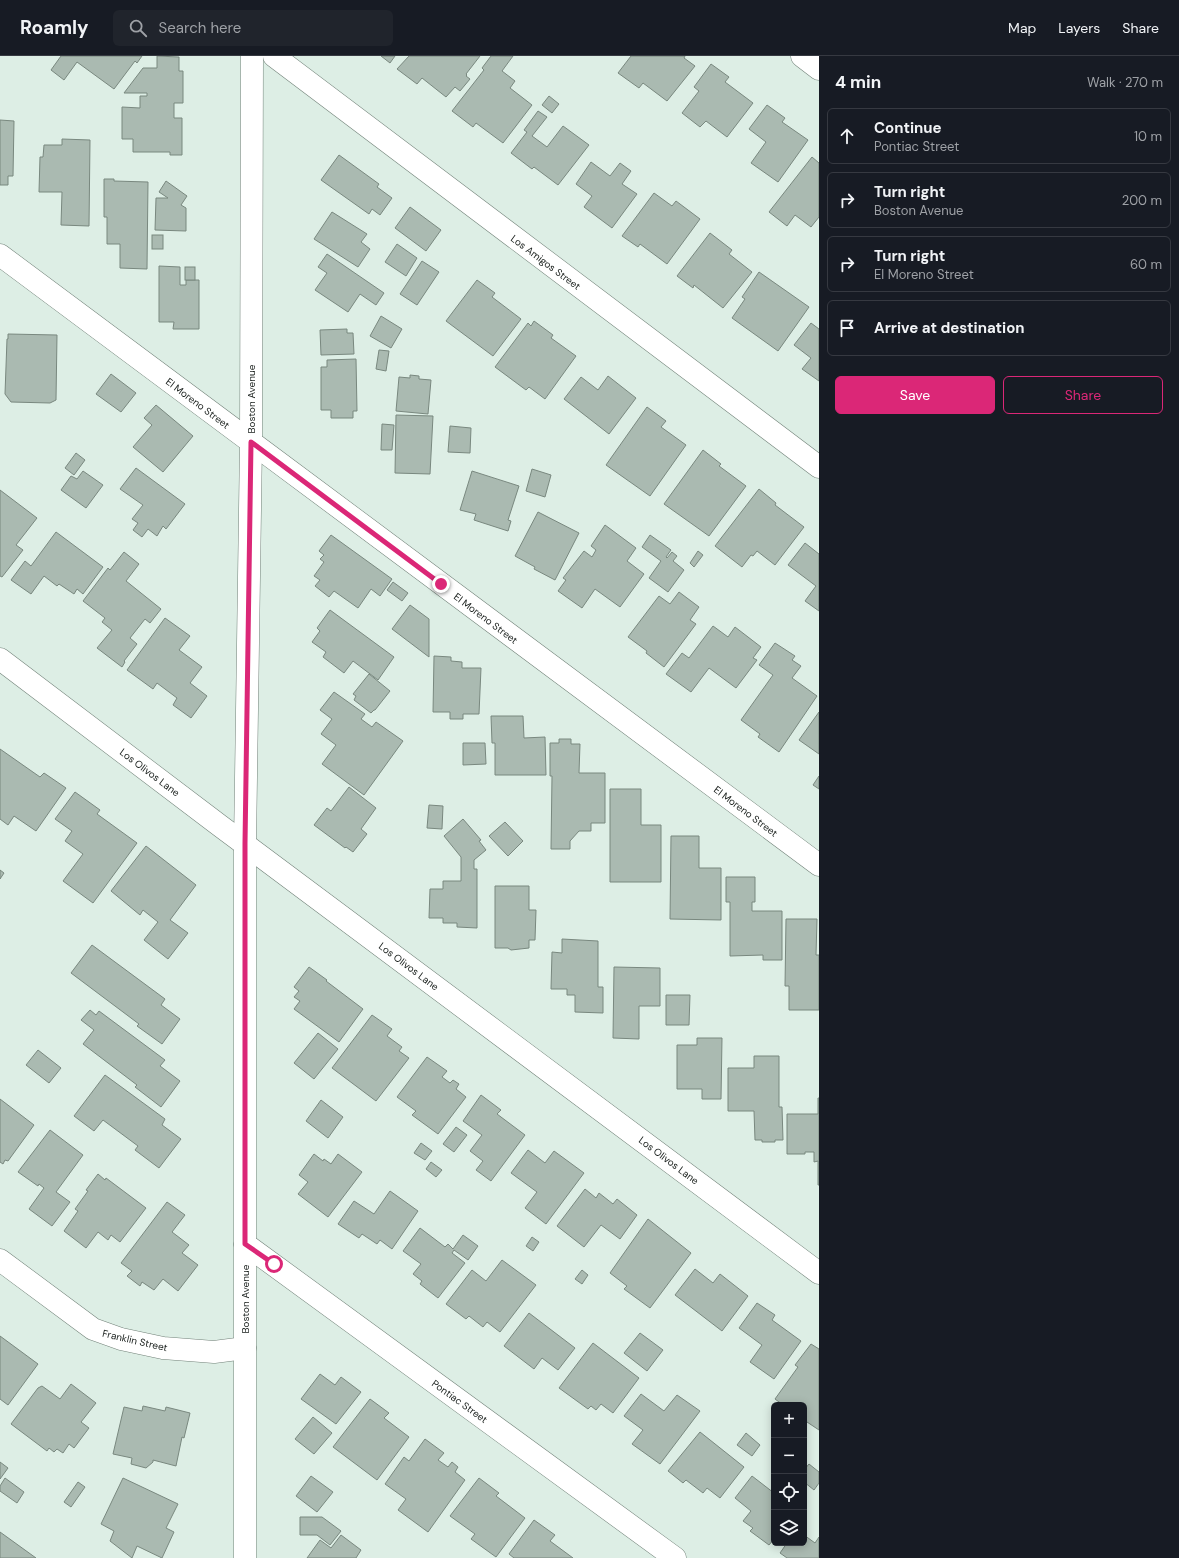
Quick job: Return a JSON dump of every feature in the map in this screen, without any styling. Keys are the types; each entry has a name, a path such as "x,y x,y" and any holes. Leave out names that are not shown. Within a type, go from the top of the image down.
{"street":[{"name":"Boston Avenue","path":"245,1558 245,844 251,442 252,56"},
{"name":"Los Amigos Street","path":"274,56 819,467"},
{"path":"802,56 819,68"},
{"name":"El Moreno Street","path":"0,255 819,865"},
{"name":"Los Olivos Lane","path":"0,659 819,1273"},
{"name":"Pontiac Street","path":"245,1244 675,1558"},
{"name":"Franklin Street","path":"0,1260 93,1329 121,1339 163,1348 214,1352 245,1348"}],"building":[{"path":"61,56 142,56 137,63 135,61 114,89 77,62 64,80 51,70"},
{"path":"157,56 179,57 179,71 183,71 183,103 174,103 174,118 182,118 182,155 170,155 170,152 133,152 133,139 122,139 122,107 140,108 140,96 147,96 147,93 124,93 143,68 157,68"},
{"path":"381,56 395,56 390,63"},
{"path":"409,56 480,56 466,74 466,76 470,79 460,91 455,87 446,97 422,78 417,84 397,69"},
{"path":"491,56 513,56 502,71 515,81 510,88 532,105 503,143 476,123 473,127 452,111 484,70 482,68"},
{"path":"631,56 685,56 684,58 695,66 667,101 643,83 639,88 618,73"},
{"path":"711,64 729,77 725,82 753,103 727,137 706,121 700,127 682,113 699,91 694,87"},
{"path":"549,96 559,104 552,113 542,105"},
{"path":"767,105 785,118 782,122 808,140 778,182 751,163 766,142 749,129"},
{"path":"538,111 547,117 532,136 547,147 563,126 589,145 558,185 534,167 532,169 511,153 527,132 524,130"},
{"path":"0,120 14,121 13,176 8,176 8,185 0,185"},
{"path":"62,139 90,140 89,226 61,225 62,192 39,192 40,157 43,157 44,145 62,145"},
{"path":"339,155 379,184 377,187 392,198 380,215 372,209 369,214 321,180"},
{"path":"812,157 819,163 819,217 811,227 795,215 787,226 769,212"},
{"path":"591,162 610,176 620,163 631,171 622,184 637,194 612,228 584,207 592,196 576,184"},
{"path":"104,179 114,179 114,181 148,182 147,269 120,268 120,244 107,244 107,217 104,217"},
{"path":"166,181 187,196 181,205 186,208 186,231 155,230 156,198 168,198 159,192"},
{"path":"654,193 672,206 676,201 700,219 667,264 640,244 638,247 622,236"},
{"path":"410,207 441,230 426,251 395,228"},
{"path":"332,212 367,234 361,242 370,249 358,267 314,239"},
{"path":"710,233 732,250 729,254 752,272 723,308 694,285 693,288 677,276"},
{"path":"152,235 163,235 163,249 152,249"},
{"path":"397,244 417,258 406,276 385,262"},
{"path":"327,254 384,293 376,305 360,294 348,312 315,290 327,273 318,267"},
{"path":"422,261 439,272 417,305 400,294"},
{"path":"159,266 180,267 180,285 186,285 186,280 199,280 199,329 173,329 174,322 159,322"},
{"path":"185,267 195,267 195,280 185,280"},
{"path":"759,272 809,307 778,351 732,318 745,299 742,297"},
{"path":"477,280 495,293 492,297 521,319 493,356 446,321"},
{"path":"381,316 402,329 391,348 370,336"},
{"path":"534,321 553,335 551,338 576,356 545,399 529,387 526,390 495,367 528,323 531,326"},
{"path":"811,323 819,329 819,381 802,369 811,358 794,345"},
{"path":"347,329 347,333 353,333 354,354 321,355 320,330"},
{"path":"8,334 57,335 56,400 50,403 11,402 5,394"},
{"path":"379,350 389,351 386,371 376,369"},
{"path":"356,359 357,411 353,411 353,418 331,418 331,410 321,410 321,367 327,367 327,360"},
{"path":"111,374 136,393 121,412 96,394"},
{"path":"410,375 419,376 419,379 431,380 428,414 396,411 399,377 410,378"},
{"path":"608,376 636,398 609,434 564,399 581,377 598,390"},
{"path":"156,405 193,436 163,472 133,447 152,425 144,418"},
{"path":"647,407 666,421 661,427 686,445 650,496 606,465"},
{"path":"396,415 433,416 430,474 395,473"},
{"path":"382,424 394,425 392,450 381,450"},
{"path":"450,426 471,428 470,453 448,452"},
{"path":"703,450 721,464 719,466 746,486 709,536 664,504"},
{"path":"76,453 85,460 74,475 65,468"},
{"path":"136,468 185,504 166,529 163,526 157,536 148,529 142,537 133,530 138,523 132,519 143,505 120,489"},
{"path":"532,469 551,475 545,497 526,491"},
{"path":"83,471 103,485 86,508 61,490 71,476 77,479"},
{"path":"472,471 519,486 508,520 511,521 508,531 474,520 476,514 460,510"},
{"path":"759,489 776,503 775,505 804,527 775,565 757,551 753,556 751,555 742,567 715,546"},
{"path":"0,490 37,518 16,545 23,550 2,577 0,576"},
{"path":"538,512 579,533 555,580 534,569 535,567 515,556"},
{"path":"605,525 636,548 627,561 644,574 620,607 595,589 582,608 558,591 566,580 563,578 584,551 592,557 596,550 591,546"},
{"path":"56,532 103,567 83,594 77,589 74,594 59,584 57,586 44,576 31,594 11,580 25,561 31,566"},
{"path":"331,535 392,579 380,596 371,589 358,608 334,591 329,597 315,586 320,580 314,576 324,562 320,559 324,555 319,551"},
{"path":"650,535 671,550 666,557 667,558 672,552 677,556 673,561 684,570 668,592 649,578 661,561 642,547"},
{"path":"805,543 819,554 819,611 805,601 816,586 788,565"},
{"path":"698,551 703,555 694,567 690,563"},
{"path":"124,552 139,564 126,581 161,609 150,623 145,619 130,638 137,644 124,661 125,662 122,667 97,648 112,630 102,622 105,618 83,601 108,568 110,570"},
{"path":"393,582 408,593 402,601 387,590"},
{"path":"679,592 699,607 690,620 696,624 664,667 646,653 647,651 628,637 659,596 670,604"},
{"path":"410,605 429,619 429,657 392,629"},
{"path":"330,610 394,657 378,680 353,661 344,673 323,657 326,652 312,642 320,631 317,628"},
{"path":"165,618 190,636 179,650 202,667 190,683 207,696 191,718 173,705 177,698 157,683 153,689 127,670"},
{"path":"713,626 728,637 735,627 761,647 753,658 757,660 736,688 709,668 691,692 666,674 682,653 689,658"},
{"path":"775,643 795,656 792,660 801,666 792,678 817,696 779,752 758,737 760,734 741,720 773,675 759,665"},
{"path":"434,656 451,657 451,661 462,662 462,668 481,668 479,714 463,714 463,719 450,719 450,712 433,712"},
{"path":"369,674 390,691 371,713 354,700 356,696 353,694"},
{"path":"334,692 365,714 361,719 372,727 376,722 403,741 364,795 322,764 336,745 321,734 332,719 320,710"},
{"path":"819,712 819,754 799,740"},
{"path":"491,716 523,716 524,738 545,737 546,775 495,775 495,743 492,743"},
{"path":"559,739 571,739 571,744 580,744 579,773 605,773 605,823 591,823 591,831 579,831 570,841 570,849 551,849 552,776 550,776 550,743 559,743"},
{"path":"463,743 485,743 486,764 463,765"},
{"path":"0,749 40,777 44,773 66,788 36,831 14,816 8,825 0,819"},
{"path":"819,776 819,789 813,785"},
{"path":"349,787 376,808 361,829 367,834 353,852 346,847 345,848 314,825 327,808 331,811"},
{"path":"610,789 641,789 641,825 661,825 661,882 610,882"},
{"path":"75,792 100,810 97,814 137,843 93,903 63,881 83,854 65,841 72,831 55,819"},
{"path":"429,805 443,806 442,829 427,828"},
{"path":"463,819 481,840 479,841 486,850 474,860 474,869 477,869 477,928 457,927 457,923 443,923 443,918 429,918 430,889 443,889 443,881 461,881 461,857 444,836"},
{"path":"505,822 523,841 508,856 489,836"},
{"path":"671,836 699,836 699,868 721,868 721,920 670,919"},
{"path":"146,846 196,885 170,920 188,933 168,959 144,940 158,922 143,910 140,915 111,891"},
{"path":"0,870 4,873 0,879"},
{"path":"726,877 755,877 755,902 752,902 752,911 782,911 782,960 763,960 763,955 730,956 730,902 726,902"},
{"path":"495,886 529,886 529,910 536,910 535,940 529,940 529,948 511,950 508,948 495,948"},
{"path":"786,919 817,919 816,955 819,955 819,1010 789,1010 789,986 785,986"},
{"path":"562,939 598,941 598,987 603,987 603,1013 575,1012 575,995 567,995 567,989 551,989 552,952 562,953"},
{"path":"92,945 165,999 161,1005 180,1019 162,1044 137,1026 139,1024 71,973"},
{"path":"309,967 363,1009 339,1042 294,1009 300,1001 294,997 299,991 294,987"},
{"path":"614,967 660,968 660,1006 639,1006 639,1039 613,1038"},
{"path":"666,995 690,995 689,1025 666,1025"},
{"path":"90,1010 96,1015 99,1011 165,1060 160,1066 180,1081 161,1107 135,1087 137,1085 83,1044 94,1030 81,1020"},
{"path":"372,1015 392,1029 387,1036 402,1047 399,1051 409,1058 376,1101 332,1068"},
{"path":"318,1033 338,1049 314,1079 294,1063"},
{"path":"697,1038 722,1038 721,1099 702,1099 702,1089 677,1089 677,1045 697,1045"},
{"path":"38,1050 61,1068 49,1083 26,1065"},
{"path":"754,1056 779,1056 779,1107 782,1107 783,1140 775,1140 775,1142 762,1142 762,1140 755,1140 754,1111 728,1111 728,1068 754,1068"},
{"path":"427,1057 447,1071 442,1077 450,1083 453,1080 459,1084 456,1089 466,1097 438,1134 412,1115 416,1111 397,1097"},
{"path":"105,1075 165,1119 162,1125 181,1139 159,1168 135,1150 138,1146 103,1120 94,1131 74,1116"},
{"path":"481,1095 501,1110 497,1114 525,1135 491,1181 476,1170 483,1161 470,1151 482,1135 463,1121"},
{"path":"818,1098 819,1185 818,1161 814,1162 814,1152 805,1152 805,1154 787,1154 787,1114 818,1114"},
{"path":"0,1099 34,1125 8,1161 5,1160 3,1164 0,1162"},
{"path":"321,1100 343,1117 328,1138 306,1121"},
{"path":"456,1127 467,1135 454,1152 443,1144"},
{"path":"50,1130 83,1155 56,1192 70,1202 52,1226 29,1209 44,1188 39,1184 38,1186 18,1172"},
{"path":"421,1143 432,1151 425,1160 414,1153"},
{"path":"528,1150 545,1163 554,1151 584,1173 546,1224 525,1208 537,1192 511,1173"},
{"path":"314,1154 323,1161 324,1159 331,1164 338,1154 362,1172 328,1217 298,1194 308,1182 299,1175"},
{"path":"431,1162 442,1170 436,1177 426,1169"},
{"path":"98,1174 105,1180 106,1178 146,1208 120,1242 111,1235 108,1240 98,1232 86,1248 64,1231 78,1211 75,1209 88,1191 86,1190"},
{"path":"585,1189 596,1198 599,1193 613,1204 617,1199 637,1215 620,1239 601,1225 584,1247 557,1226"},
{"path":"390,1191 418,1211 392,1249 380,1240 377,1244 362,1234 359,1238 338,1224 354,1201 374,1214"},
{"path":"167,1202 185,1215 172,1232 189,1245 182,1253 198,1265 178,1291 163,1279 154,1290 142,1282 140,1286 127,1276 132,1271 121,1263"},
{"path":"648,1219 691,1253 650,1308 624,1289 627,1286 610,1273"},
{"path":"420,1228 445,1247 448,1244 453,1249 463,1235 478,1246 468,1260 454,1250 452,1253 465,1263 438,1298 420,1284 422,1281 413,1274 421,1264 403,1251"},
{"path":"532,1237 539,1242 533,1251 526,1246"},
{"path":"502,1260 536,1285 500,1332 487,1322 483,1327 469,1316 466,1319 446,1304 472,1270 486,1281"},
{"path":"695,1269 713,1283 720,1274 748,1296 722,1331 675,1295"},
{"path":"582,1270 588,1275 582,1284 575,1279"},
{"path":"757,1303 775,1315 772,1320 801,1341 774,1379 750,1362 762,1345 739,1328"},
{"path":"529,1313 575,1348 558,1370 542,1358 534,1369 504,1346"},
{"path":"640,1333 663,1350 647,1371 624,1353"},
{"path":"0,1336 38,1364 8,1405 0,1399"},
{"path":"593,1343 639,1378 613,1413 601,1404 596,1410 591,1406 588,1409 559,1388"},
{"path":"811,1344 819,1349 819,1430 807,1422 807,1402 779,1402 775,1399 798,1367 795,1365"},
{"path":"320,1374 335,1385 341,1377 361,1392 336,1424 301,1399"},
{"path":"71,1384 96,1403 81,1422 89,1428 74,1448 69,1444 63,1453 57,1449 54,1452 49,1448 47,1451 11,1424 38,1388 42,1386 60,1399"},
{"path":"641,1394 664,1411 677,1395 700,1411 660,1464 632,1444 643,1430 624,1416"},
{"path":"370,1399 389,1413 384,1418 409,1437 377,1480 333,1447"},
{"path":"143,1406 165,1411 166,1407 190,1413 184,1438 182,1437 176,1466 153,1460 153,1462 146,1468 131,1464 132,1458 113,1454 124,1407 142,1411"},
{"path":"313,1417 332,1433 314,1454 295,1439"},
{"path":"700,1432 744,1467 720,1498 707,1488 703,1493 686,1480 683,1483 668,1471"},
{"path":"746,1433 760,1445 752,1456 737,1445"},
{"path":"425,1439 444,1453 438,1460 448,1467 452,1462 458,1467 455,1472 465,1480 428,1532 398,1510 406,1499 385,1484 404,1457 409,1461"},
{"path":"0,1462 8,1468 0,1479"},
{"path":"809,1464 819,1472 819,1483 814,1490 807,1484 807,1466"},
{"path":"311,1476 333,1492 317,1512 296,1496"},
{"path":"752,1476 771,1491 771,1543 769,1545 750,1531 753,1528 743,1521 751,1511 735,1498"},
{"path":"5,1478 24,1492 17,1503 0,1491 0,1486"},
{"path":"123,1478 178,1504 166,1528 174,1532 162,1558 137,1546 132,1558 110,1541 114,1531 101,1524"},
{"path":"479,1478 499,1493 496,1496 525,1518 496,1557 471,1539 475,1534 450,1516"},
{"path":"78,1482 85,1487 71,1507 64,1502"},
{"path":"300,1517 322,1517 341,1531 330,1545 317,1535 300,1535"},
{"path":"534,1520 555,1535 550,1541 573,1558 514,1558 509,1554"},
{"path":"0,1532 36,1558 0,1558"},
{"path":"341,1535 361,1550 356,1558 307,1558 320,1540 331,1548"},
{"path":"807,1537 815,1543 819,1537 819,1558 787,1558 780,1553 785,1546 807,1546"}],"route":[{"path":"274,1264 245,1244 245,844 251,442 441,584"}]}
